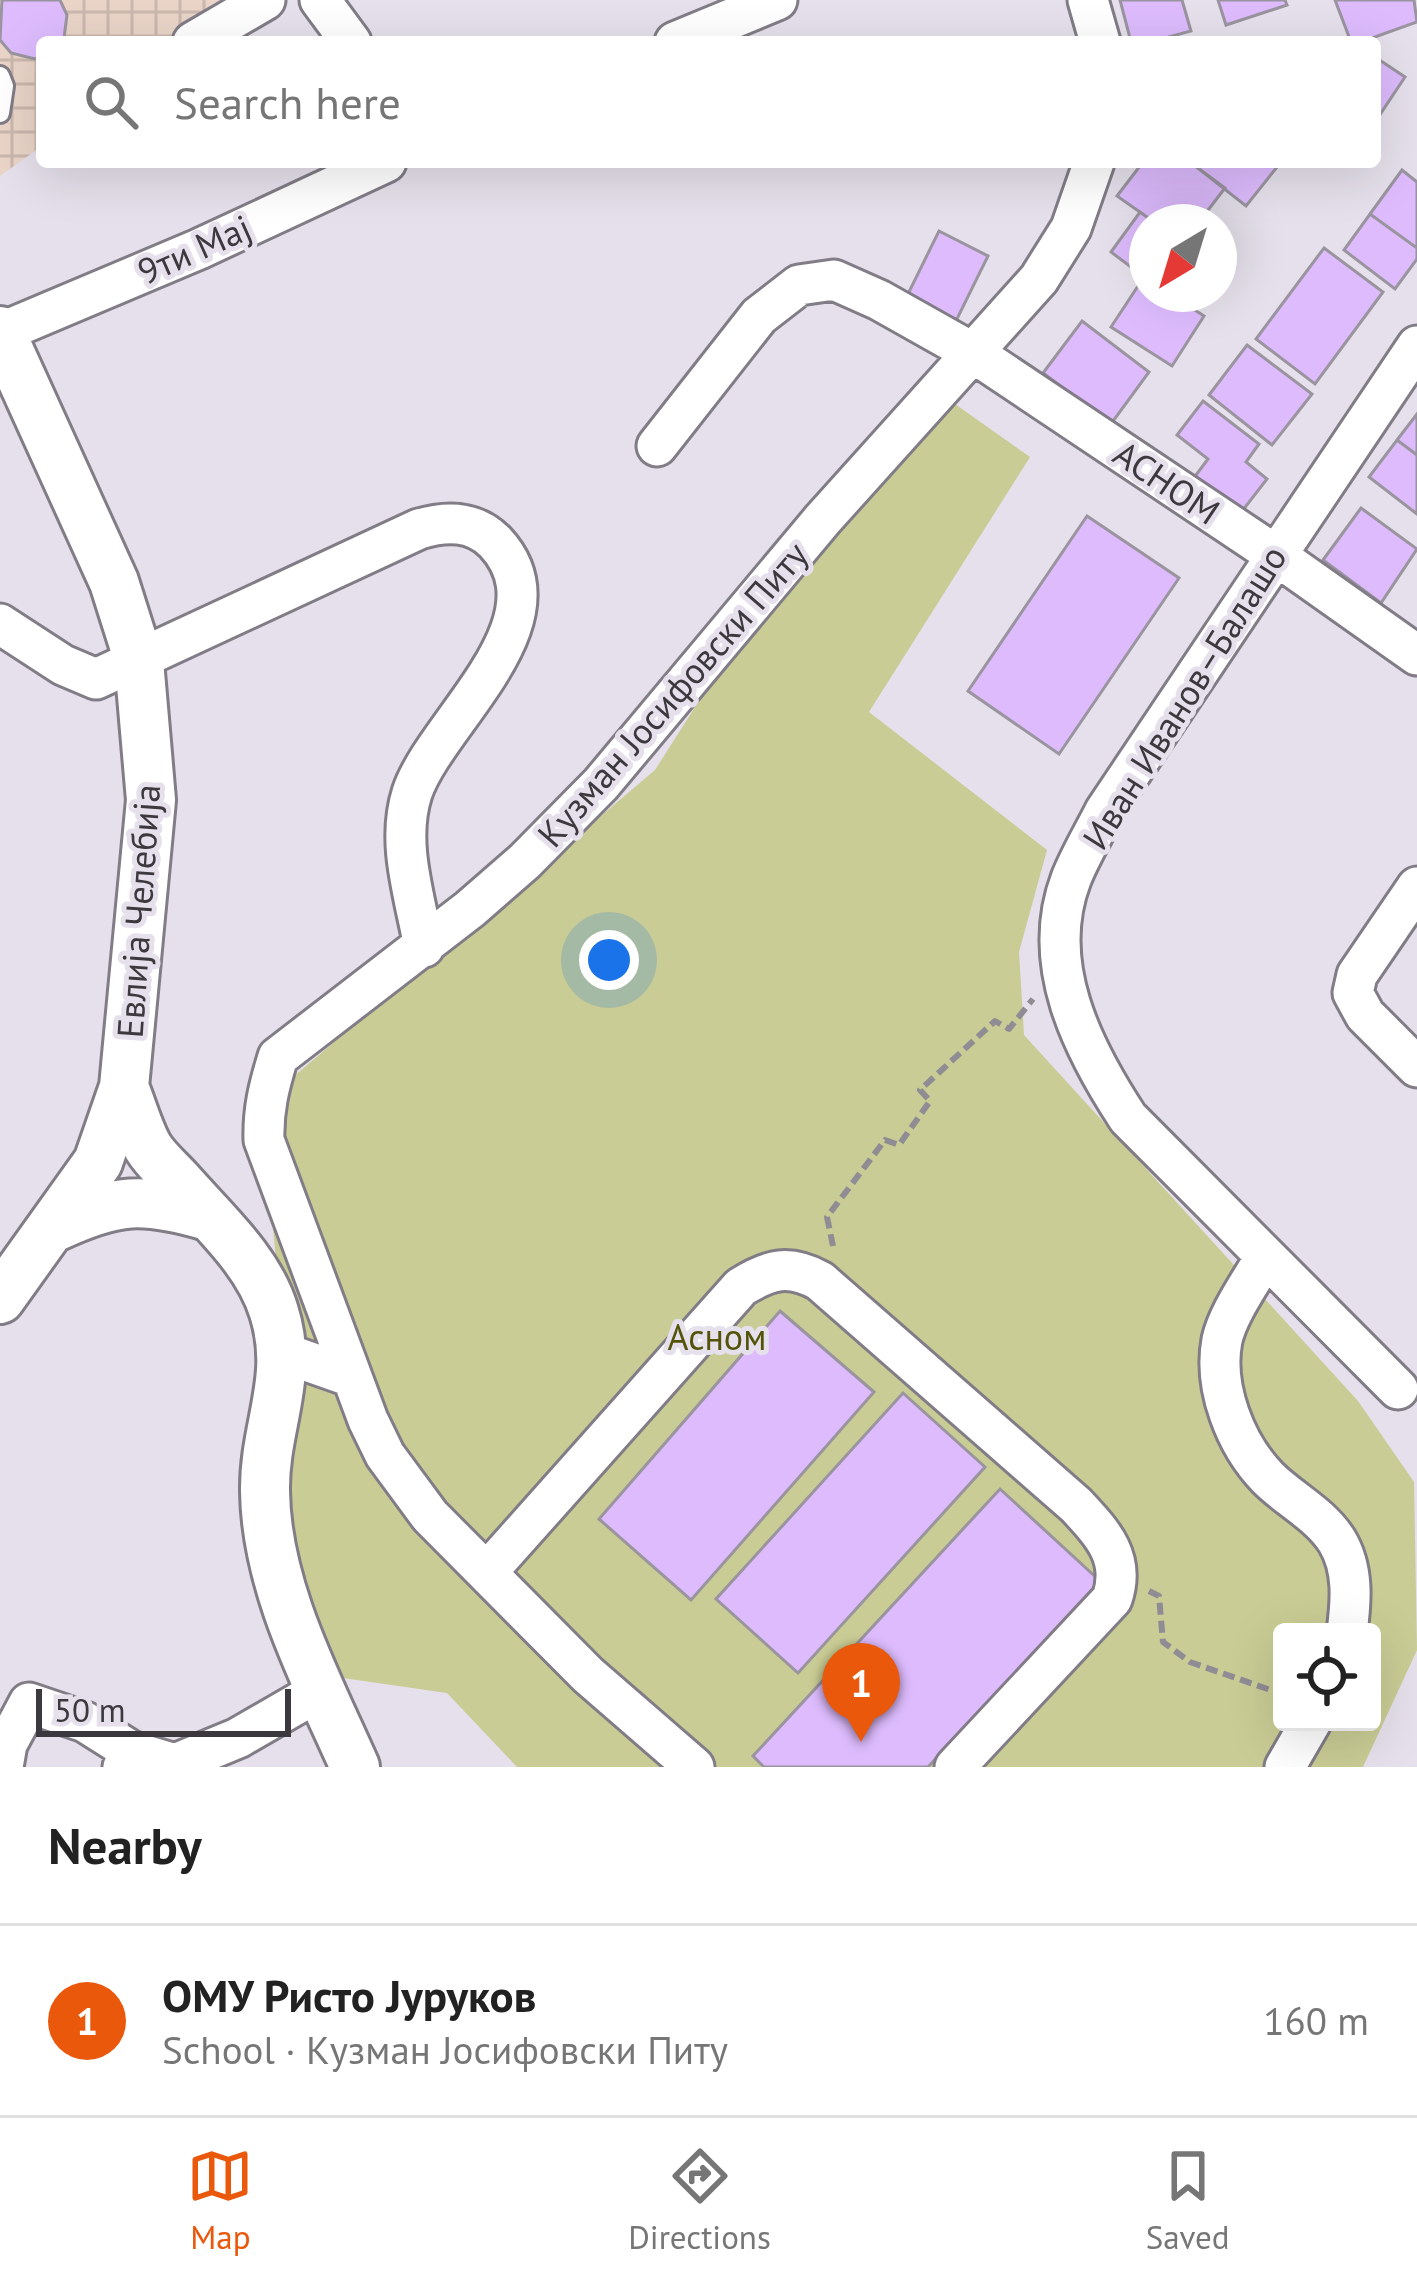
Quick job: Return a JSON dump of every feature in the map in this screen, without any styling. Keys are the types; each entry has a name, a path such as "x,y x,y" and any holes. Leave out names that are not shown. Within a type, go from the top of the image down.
{"street":[{"path":"203,36 266,0"},
{"path":"320,0 347,36"},
{"path":"690,36 777,0"},
{"path":"1088,0 1098,36"},
{"name":"9ти Мај","path":"0,332 199,249 373,168"},
{"name":"Кузман Јосифовски Питу","path":"694,1767 588,1675 430,1516 385,1455 264,1140 263,1112 278,1057 424,947 525,861 601,784 824,519 1040,279 1071,228 1092,168"},
{"name":"АСНОМ","path":"657,446 759,316 799,285 834,280 975,354 1417,655"},
{"name":"Евлија Челебија","path":"0,332 86,514 139,661 151,800 124,1088"},
{"name":"Иван Иванов–Балашо","path":"1397,1389 1128,1118 1071,1013 1059,928 1070,880 1105,811 1417,346"},
{"path":"0,624 63,665 96,679 418,529 442,522 463,524 490,537 509,559 515,584 512,623 495,666 413,790 404,830 424,947"},
{"path":"1417,887 1357,975 1353,993 1365,1015 1417,1067"},
{"path":"124,1088 148,1148 260,1276 284,1353 280,1401 267,1452 265,1495 280,1585 355,1767"},
{"path":"0,1299 98,1162 124,1088"},
{"path":"55,1227 85,1213 155,1200 208,1216"},
{"path":"1264,1257 1223,1336 1219,1376 1228,1411 1248,1451 1267,1477 1321,1521 1340,1545 1353,1592 1348,1623"},
{"path":"488,1571 740,1287 764,1272 795,1268 820,1281 1076,1505 1103,1534 1118,1562 1112,1599 955,1767"},
{"path":"284,1353 352,1377"},
{"path":"3,1767 15,1696 85,1722 127,1759 175,1764 238,1738 321,1690"},
{"path":"1285,1767 1306,1731"}],"lane":[{"path":"0,76 4,86 0,113"}],"path":[{"path":"795,1268 813,1250 834,1251 826,1217 885,1140 899,1145 930,1102 920,1090 995,1022 1009,1029 1062,965"},
{"path":"1119,1574 1160,1596 1163,1642 1190,1662 1273,1691"}],"shaded area":[{"path":"0,0 239,0 190,36 36,36 36,150 0,176"}],"green space":[{"name":"Асном","path":"952,402 1030,457 869,712 1047,850 1019,952 1024,1035 1358,1401 1414,1482 1417,1650 1381,1728 1381,1623 1273,1623 1273,1731 1380,1731 1363,1767 517,1767 447,1693 343,1678 285,1533 295,1447 264,1140 280,1088 655,770 746,627"}],"building":[{"path":"2,0 60,0 67,15 64,36 36,36 36,59 11,53 0,40"},
{"path":"1120,0 1182,0 1191,31 1129,36"},
{"path":"1218,0 1285,0 1287,5 1226,25"},
{"path":"1335,0 1414,0 1417,22 1378,36 1349,36"},
{"path":"1381,61 1405,77 1381,113"},
{"path":"1138,168 1198,168 1225,188 1213,204 1129,204 1117,196"},
{"path":"1198,168 1276,168 1246,206"},
{"path":"1402,170 1417,182 1417,248 1370,214"},
{"path":"1370,214 1417,248 1417,259 1395,289 1344,250"},
{"path":"1129,227 1129,266 1111,252"},
{"path":"939,231 988,256 954,325 905,300"},
{"path":"1324,248 1383,292 1315,384 1256,339"},
{"path":"1129,300 1129,312 1198,312 1204,316 1172,366 1111,327"},
{"path":"1082,321 1149,372 1111,424 1043,373"},
{"path":"1247,345 1312,394 1272,445 1209,395"},
{"path":"1203,401 1259,444 1246,462 1267,479 1236,519 1190,483 1208,459 1177,435"},
{"path":"1417,414 1417,455 1397,440"},
{"path":"1397,440 1417,455 1417,514 1369,477"},
{"path":"1361,508 1417,549 1381,603 1323,560"},
{"path":"1087,516 1179,578 1059,754 968,691"},
{"path":"780,1311 874,1392 691,1600 599,1519"},
{"path":"903,1393 985,1467 798,1673 716,1599"},
{"path":"1000,1489 1100,1581 928,1767 764,1767 753,1756"}],"place":[{"name":"ОМУ Ристо Јуруков","path":"861,1742"}]}
